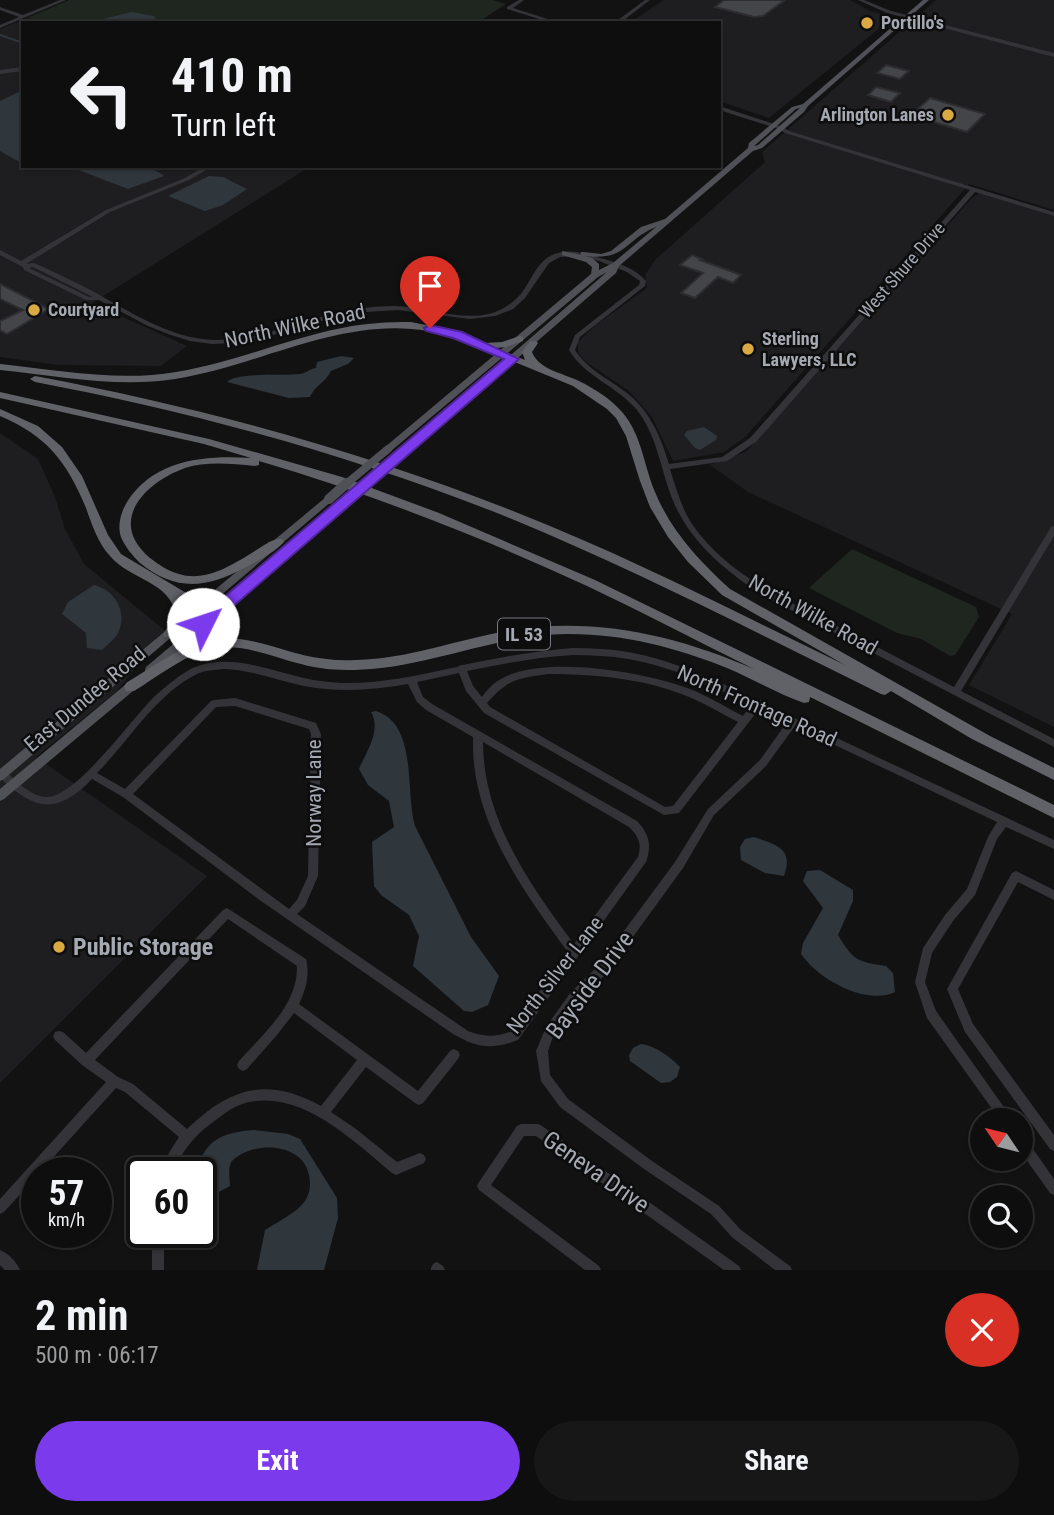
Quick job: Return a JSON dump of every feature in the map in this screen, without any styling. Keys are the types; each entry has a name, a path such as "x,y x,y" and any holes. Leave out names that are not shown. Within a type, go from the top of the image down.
{"highway":[{"path":"0,367 87,378 149,380 198,373 324,333 371,325 430,328 480,345 587,389 611,406 621,417 636,446 648,490 658,513 699,570 726,592 1054,774"},
{"path":"480,345 497,346 520,339"},
{"path":"533,343 527,352 529,358 544,370"},
{"path":"0,373 113,393 235,422 323,448 440,488 540,527 653,578 985,738"},
{"path":"0,395 171,432 321,474 435,516 557,567 912,743"},
{"path":"0,412 39,431 65,453 82,484 108,547 127,566 201,608 223,606"},
{"path":"278,542 218,577 191,581 163,573 145,562 125,540 124,530 127,511 139,493 181,466 204,460 233,460 321,474"},
{"path":"169,589 180,604 182,616 169,634"},
{"name":"IL 53","path":"130,687 189,651 224,642 253,645 306,661 354,665 388,662 508,636 594,630 677,644 764,678 842,716 912,743 1054,812"}],"main road":[{"path":"616,265 751,149 760,147 777,127 802,111 805,104 926,0"},
{"path":"584,254 601,256 614,253 644,229 673,217"},
{"path":"565,253 589,260 596,266 595,275"},
{"name":"East Dundee Road","path":"1,774 595,275 616,265"},
{"name":"East Dundee Road","path":"0,796 533,343 613,271 616,265"}],"street":[{"path":"0,27 64,0"},
{"path":"522,0 509,8 551,21"},
{"path":"619,21 648,0"},
{"path":"860,0 906,17 1054,55"},
{"path":"0,8 23,17"},
{"path":"0,72 21,69"},
{"path":"721,109 788,133 1054,214"},
{"path":"23,265 108,211 187,179 206,168"},
{"name":"West Shure Drive","path":"667,467 724,459 753,440 974,189"},
{"name":"North Wilke Road","path":"0,252 26,269 88,299 97,299 174,336 201,342 258,338 331,315 359,310 396,308 460,316 493,315 521,300 544,261 565,253 584,254 616,265 639,276 643,281 642,286 577,336 572,350 582,364 628,395 642,411 652,427 682,513 713,553 767,594 1054,743"},
{"path":"956,692 1054,529"},
{"name":"North Frontage Road","path":"1,774 37,799 50,801 73,792 164,693 193,672 212,666 246,667 307,683 338,686 411,680 526,655 567,651 607,652 701,676 1054,845"},
{"path":"461,668 469,688 481,704 664,811 676,810 758,703"},
{"path":"481,704 507,679 522,675 566,671 606,672 687,692 744,721"},
{"name":"North Silver Lane","path":"91,774 126,794 290,915 474,1041 496,1043 514,1037 642,859 646,848 643,834 633,824 429,707 420,699 411,680"},
{"name":"Norway Lane","path":"126,794 214,704 235,702 313,726 316,734 313,876 301,903 290,915"},
{"name":"Bayside Drive","path":"786,1270 737,1234 715,1210 564,1103 545,1077 542,1051 550,1031 575,996 610,960 688,852 710,812 763,763 793,721"},
{"path":"478,735 476,755 483,787 505,846 536,901 575,953"},
{"path":"998,1108 931,1014 920,982 927,951 971,892 993,837 1004,821"},
{"path":"1054,895 1016,876 952,989 970,1028 1054,1145"},
{"path":"86,1060 227,913 303,963 304,972 293,1006 243,1065"},
{"path":"293,1006 419,1099 454,1055"},
{"path":"59,1036 114,1082 129,1088 188,1136"},
{"path":"324,1111 365,1059"},
{"path":"0,1208 114,1082"},
{"path":"173,1157 176,1148 218,1108 250,1094 277,1094 324,1111 396,1169 420,1159"},
{"name":"Geneva Drive","path":"596,1270 484,1186 521,1130 538,1130 735,1270"},
{"path":"1033,1159 1054,1189"},
{"path":"158,1248 158,1270"},
{"path":"0,1256 14,1270"}],"shaded area":[{"path":"69,0 493,0 506,4 480,21 43,21 27,18"},
{"path":"664,0 850,0 870,11 893,17 769,118 721,102 721,21 632,21"},
{"path":"936,0 1054,0 1054,210 969,184 745,437 724,452 673,461 652,417 629,391 586,362 578,353 578,342 596,325 647,288 645,275 655,260 765,162 762,152"},
{"path":"132,12 154,16 156,21 94,21"},
{"path":"27,18 36,21 21,21 21,168 308,168 92,303 187,346 161,366 58,365 0,357 0,29"},
{"path":"21,91 21,163 0,151 0,101"},
{"path":"73,168 146,168 164,176 128,189"},
{"path":"209,176 223,177 247,189 223,205 205,211 168,196"},
{"path":"980,193 1054,216 1054,727 969,685 1012,614 748,492 710,465 747,451 972,198"},
{"path":"341,356 354,358 348,364 331,371 310,397 289,398 227,382 240,377 302,373 316,368 317,362"},
{"path":"704,427 717,436 716,440 700,450 684,435 687,431"},
{"path":"0,433 38,459 55,497 65,529 84,564 169,634 149,651 117,691 36,757 207,876 0,1083"},
{"path":"852,549 976,607 979,617 955,655 950,656 921,639 897,633 809,588"},
{"path":"94,585 113,597 118,603 121,617 118,633 102,650 87,648 86,633 62,614 68,602"},
{"path":"376,711 389,718 404,744 415,826 471,937 499,976 488,1005 472,1012 464,1011 413,966 419,936 409,915 381,895 374,886 372,842 394,827 389,801 368,785 359,769 374,733 371,712"},
{"path":"754,837 776,845 785,853 787,859 784,876 765,873 741,860 740,847 745,839"},
{"path":"820,870 853,890 853,901 838,935 852,955 868,963 886,966 893,973 895,992 870,995 844,988 819,972 801,954 803,943 823,908 803,881 807,871"},
{"path":"641,1044 657,1049 676,1063 680,1067 677,1077 670,1082 661,1083 630,1061 629,1055 633,1048"},
{"path":"254,1130 288,1134 300,1139 337,1198 338,1218 324,1270 257,1270 265,1230 305,1201 310,1186 309,1175 298,1156 288,1151 277,1148 253,1149 231,1162 230,1186 217,1193 217,1157 202,1157 216,1140 232,1133"}],"building":[{"path":"724,0 785,0 763,16 754,17 715,7"},
{"path":"886,65 909,71 900,79 877,73"},
{"path":"876,87 900,93 891,102 868,95"},
{"name":"Arlington Lanes","path":"930,98 985,114 967,132 911,115"},
{"path":"692,255 741,275 733,283 718,277 695,298 681,293 703,273 680,265"},
{"name":"Courtyard","path":"0,284 49,309 7,334 0,330 0,321 23,310 0,299"}],"waterway":[{"path":"0,35 21,42"}],"place":[{"name":"Portillo's","path":"867,23"},
{"name":"Arlington Lanes","path":"948,115"},
{"name":"Courtyard","path":"34,310"},
{"name":"Sterling Lawyers, LLC","path":"748,349"},
{"name":"Public Storage","path":"59,947"}],"route":[{"path":"203,624 513,359 457,335 430,328"}]}
